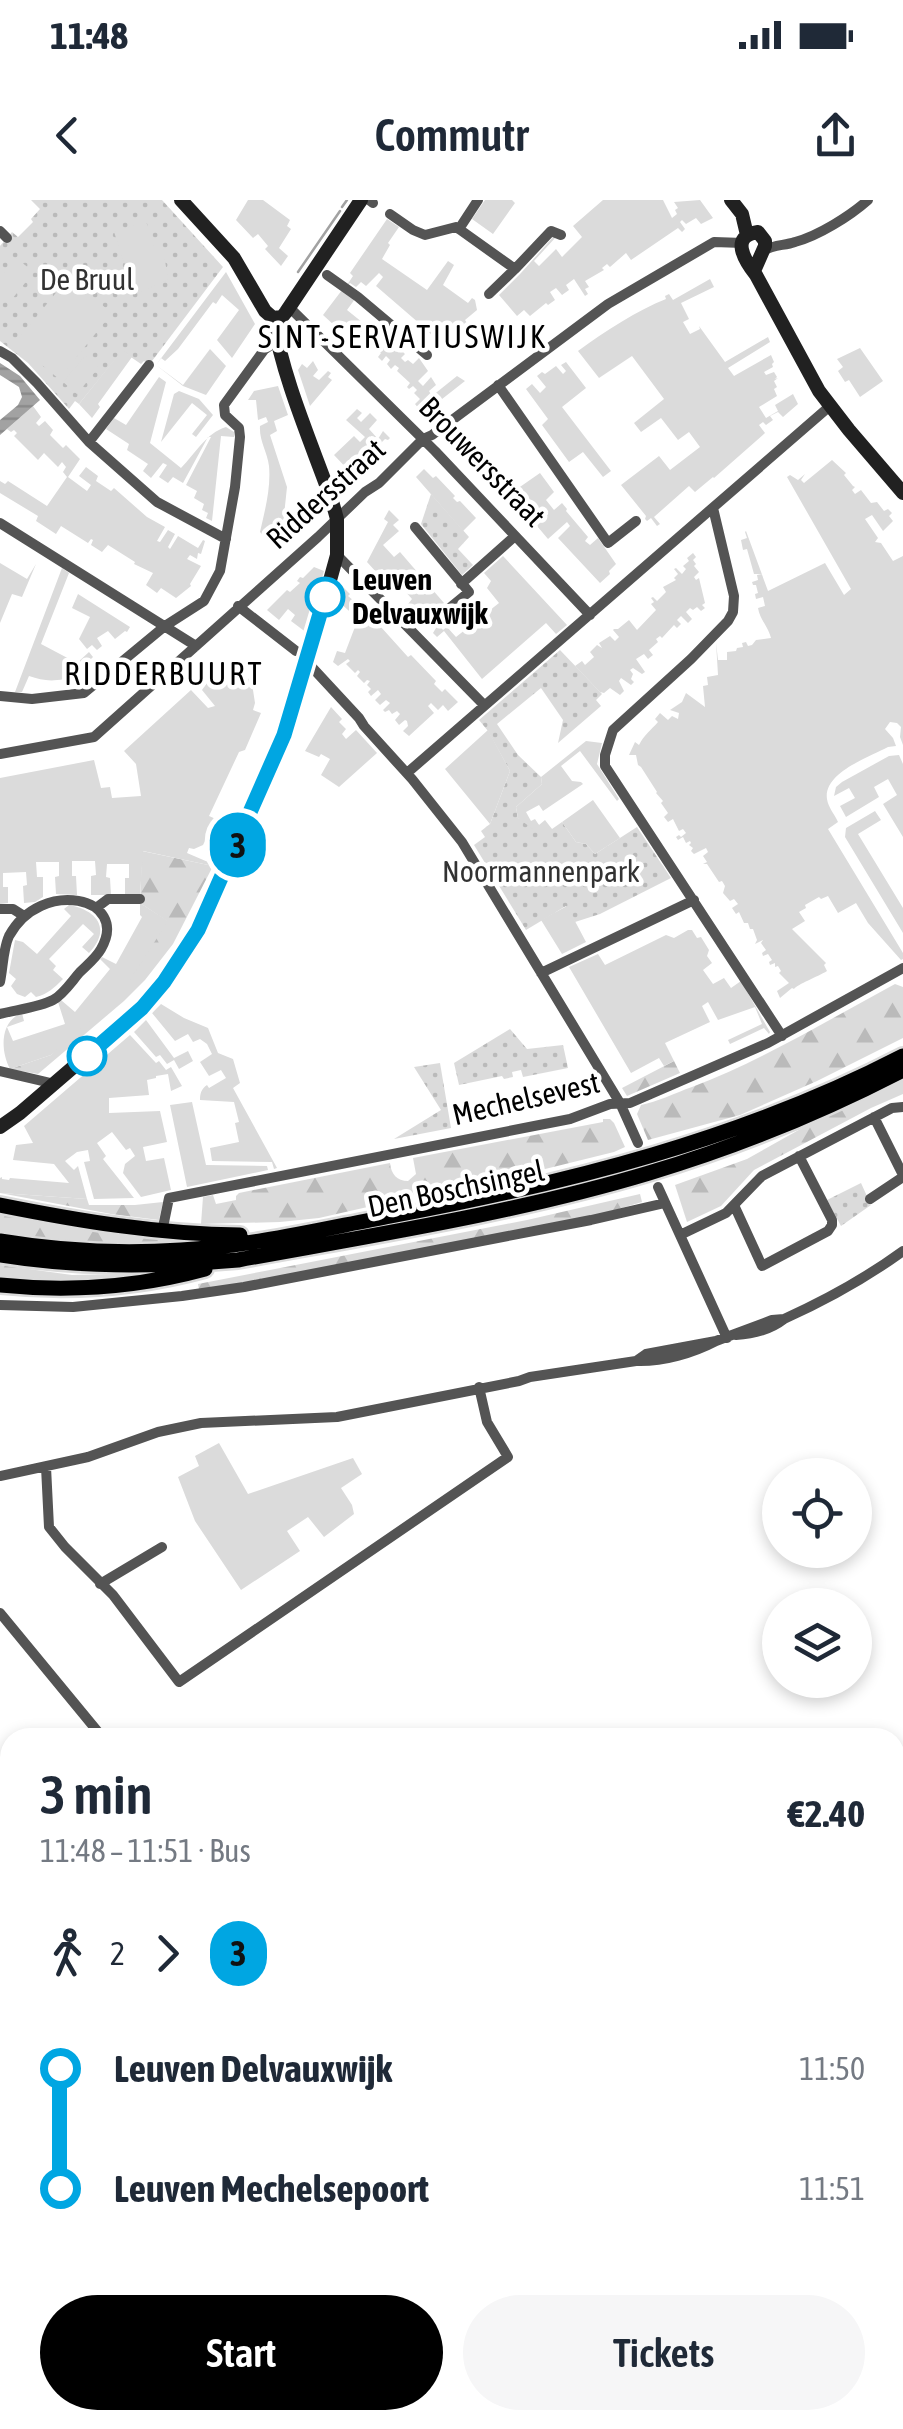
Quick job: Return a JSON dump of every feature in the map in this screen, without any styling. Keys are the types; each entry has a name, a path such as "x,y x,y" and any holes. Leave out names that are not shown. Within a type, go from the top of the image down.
{"main road":[{"name":"Den Boschsingel","path":"0,1241 58,1249 185,1250 263,1241 503,1194 627,1164 744,1126 903,1056"},
{"name":"Den Boschsingel","path":"0,1255 100,1266 195,1264 238,1260 510,1208 644,1175 749,1140 903,1070"},
{"path":"0,1205 105,1225 162,1232 250,1235 263,1241"},
{"path":"0,1285 110,1286 178,1277 238,1260"}],"street":[{"path":"0,1128 142,1008 186,952 273,764 308,663 337,555 337,518 272,318 264,311 234,258 182,200"},
{"path":"458,229 478,200"},
{"path":"731,200 742,214 749,237 744,259 808,374 903,492"},
{"path":"763,251 794,243 840,220 868,200"},
{"path":"272,318 282,316 321,271 368,201"},
{"path":"390,214 425,235 454,227 515,269"},
{"path":"489,294 552,231 561,234"},
{"path":"749,237 768,234 788,243"},
{"path":"749,237 765,241 754,271"},
{"name":"Riddersstraat","path":"0,754 94,737 423,439 628,291 714,242 749,237"},
{"path":"321,271 427,356"},
{"name":"Brouwersstraat","path":"289,307 423,439 590,614"},
{"path":"0,696 56,698 84,693 166,626 204,602 220,571 235,487 240,437 224,405 264,350 277,341"},
{"path":"0,351 37,382 89,442 157,502 226,539"},
{"path":"89,442 149,364"},
{"path":"498,385 608,543 636,521"},
{"path":"406,773 830,406"},
{"path":"713,508 734,596 733,612 698,651 613,730 605,766 782,1036"},
{"path":"0,523 196,646"},
{"path":"415,527 468,592 435,620"},
{"path":"462,584 515,536"},
{"path":"337,555 484,705"},
{"path":"238,606 296,651"},
{"path":"308,663 360,718 462,842 620,1104 638,1143"},
{"path":"96,908 108,899 140,899"},
{"path":"0,982 8,940 34,908 57,900 83,901 102,916 106,928 100,951 54,1000 0,1014"},
{"path":"541,973 694,900"},
{"path":"0,909 13,909 24,916"},
{"name":"Mechelsevest","path":"162,1232 169,1198 570,1119 610,1104 630,1103 782,1036 903,968"},
{"path":"0,1071 55,1084"},
{"path":"680,1235 726,1213 762,1176 892,1108 903,1108"},
{"path":"0,1137 20,1113"},
{"path":"870,1199 903,1176 874,1117"},
{"path":"762,1266 825,1233 832,1225 798,1156"},
{"path":"658,1188 726,1338"},
{"path":"0,1306 73,1306 182,1296 281,1280 665,1203"},
{"path":"734,1204 768,1282"},
{"path":"0,1476 88,1457 158,1432 201,1422 338,1416 530,1377 636,1361 646,1354 752,1334 774,1327 832,1296 903,1251"},
{"path":"178,1277 182,1296"},
{"path":"46,1466 49,1527 112,1595 179,1682 508,1457 486,1422 480,1387"},
{"path":"100,1584 162,1547"},
{"path":"0,1613 95,1728"}],"green space":[{"name":"De Bruul","path":"31,200 162,200 223,267 149,365 122,351 79,404 75,401 69,409 28,363 0,341 0,246 12,232 18,237 33,222 31,219 40,209"},
{"path":"248,200 263,200 290,220 287,226 291,229 279,248 288,256 281,266 265,249 268,246 258,234 253,238 236,220"},
{"path":"485,200 515,203 493,234 472,219"},
{"path":"603,200 663,200 672,218 678,208 674,202 700,200 713,218 701,224 696,218 686,224 682,220 682,232 678,228 631,260 626,253 610,267 607,264 585,281 589,287 585,296 574,279 562,295 556,288 550,292 555,300 548,305 530,316 524,310 517,316 499,295 554,236 534,261 539,266 556,249 562,257 582,237 573,226"},
{"path":"387,219 399,227 382,259 427,290 448,261 454,265 443,285 468,303 472,298 475,300 477,310 448,341 451,345 445,350 376,286 383,277 379,273 366,286 361,282 356,287 347,285 353,276 350,273"},
{"path":"146,221 154,246 163,247 168,280 135,294 114,232"},
{"path":"16,258 34,272 8,304 0,297 0,278"},
{"path":"226,272 255,324 232,358 217,340 239,310 222,295 178,349 165,361 161,358"},
{"path":"68,278 112,313 59,379 15,343"},
{"path":"710,279 714,287 681,303 689,319 683,322 690,334 699,326 725,362 768,337 770,342 728,368 734,376 771,355 773,367 764,372 774,372 775,379 778,378 774,381 777,396 759,407 766,418 778,411 775,405 793,394 798,404 783,417 778,412 770,416 773,420 766,425 759,425 765,433 695,492 689,486 654,517 660,524 657,526 651,518 645,519 621,485 659,456 670,470 700,447 689,432 678,440 661,418 641,432 634,423 664,399 632,356 599,378 578,351 666,299 665,296 669,294 673,300"},
{"path":"342,290 355,299 347,310 383,339 389,333 394,338 389,345 405,354 401,358 405,362 413,364 419,358 428,371 418,381 423,386 431,377 436,385 429,391 432,396 457,376 465,381 423,414 415,404 420,399 414,393 417,390 407,387 410,383 397,371 399,368 395,365 391,369 386,356 382,361 377,349 341,321 335,326 323,315"},
{"path":"860,348 883,381 860,397 838,371 843,367 837,359"},
{"path":"210,349 226,366 206,395 183,386 156,365 183,385"},
{"path":"122,350 132,357 92,418 79,404"},
{"path":"85,356 99,367 77,394 63,382"},
{"path":"313,361 318,370 313,376 319,380 328,371 332,380 310,406 298,370 302,364 307,368"},
{"path":"566,362 586,388 562,407 611,471 603,477 583,452 569,462 542,425 548,419 526,389 532,384 540,393 546,387 537,376 556,366 563,374 566,371 561,365"},
{"path":"159,377 166,382 150,443 181,468 207,438 183,483 173,477 168,483 159,477 167,465 163,463 151,478 143,471 148,464 127,450 129,444 106,429 114,418 126,425"},
{"path":"278,386 288,415 274,421 277,431 270,435 287,487 283,525 268,541 260,532 269,474 260,426 268,422 266,417 258,420 256,400 248,400 254,391"},
{"path":"179,391 199,399 213,415 196,437 192,434 207,415 192,403 161,442 174,394"},
{"path":"33,406 41,417 36,423 39,426 45,421 53,430 50,435 80,459 68,477 87,491 91,485 79,476 86,467 98,476 96,481 111,491 114,488 165,527 157,541 168,530 175,534 170,549 178,536 198,548 205,541 197,559 190,555 187,559 201,566 191,586 176,598 161,588 157,593 146,585 153,573 108,545 102,552 91,545 93,540 88,543 61,526 56,534 36,521 38,516 0,493 0,481 8,481 47,506 67,477 62,462 58,467 44,453 38,460 14,436 14,430 7,429"},
{"path":"357,409 362,413 357,418 361,422 370,413 377,420 369,429 378,439 383,431 390,438 377,447 373,443 364,452 369,458 352,474 334,455 354,436 360,442 365,437 346,420"},
{"path":"226,427 234,432 234,437 221,436 212,521 202,510 204,504 194,498 197,491 186,485 209,437"},
{"path":"832,460 846,473 855,494 861,490 871,503 877,502 884,511 892,513 889,516 893,521 883,531 872,515 865,519 878,538 875,542 881,543 893,561 903,556 903,745 901,727 890,722 885,729 896,746 849,767 832,781 827,799 838,822 828,829 903,959 868,923 856,903 838,913 828,896 819,897 799,912 805,921 792,929 826,963 827,971 780,998 777,991 789,983 775,963 770,965 768,954 763,956 763,940 755,944 753,929 732,908 738,904 723,893 722,881 703,864 707,862 703,856 708,852 706,848 694,854 690,841 686,843 683,837 678,840 676,837 686,833 683,829 679,831 673,819 668,822 664,817 668,813 663,801 638,765 636,755 629,755 635,742 639,745 658,722 655,719 660,713 668,720 672,716 678,719 679,713 670,710 682,702 686,693 705,707 703,686 708,685 707,677 718,675 716,642 718,660 727,660 727,652 743,647 742,643 748,646 756,640 771,638 758,608 765,606 763,597 756,599 758,593 752,582 762,574 768,591 825,563 844,595 851,589 787,477 790,475 798,480 805,474 801,480 804,483"},
{"path":"424,469 433,478 436,476 476,518 463,531 416,477"},
{"path":"540,473 554,492 546,500 554,510 562,503 588,537 585,541 590,545 598,538 616,564 600,583 558,538 570,526 567,522 548,539 537,526 534,529 529,525 537,518 533,513 527,517 507,496"},
{"path":"431,494 469,537 458,549 473,565 462,575 421,524"},
{"path":"389,510 399,520 393,525 399,531 383,545 394,557 400,552 444,603 435,611 428,611 443,630 447,627 456,637 499,603 487,588 491,581 484,573 503,556 567,625 556,634 546,623 482,679 444,631 437,637 433,633 436,628 408,604 412,599 404,590 400,593 387,579 390,576 382,569 377,573 367,562 388,522 384,519"},
{"path":"746,531 762,574 754,574 747,549 743,550 741,540 747,538"},
{"path":"693,553 699,572 694,577 699,578 705,608 690,608 686,612 692,619 688,623 681,616 677,628 674,625 656,639 658,642 649,650 653,655 648,659 644,654 636,659 645,672 630,670 634,682 631,685 621,678 624,691 620,695 610,688 600,692 575,666 582,661 585,665 594,657 590,652 597,645 602,648 599,643 610,636 615,641 619,637 613,630 629,620 637,630 656,610 651,598 657,601 666,592 663,587 676,580 678,574 674,569 682,574"},
{"path":"0,563 27,579 36,564 22,597 12,594 0,623"},
{"path":"314,567 324,571 307,633 291,621 295,615 288,609 279,620 267,610"},
{"path":"62,568 69,573 41,644 77,663 89,652 93,657 81,664 94,671 88,676 86,671 54,680 29,676 22,692 15,692"},
{"path":"340,584 366,611 363,614 371,616 436,681 434,684 442,692 445,689 458,702 448,711 443,705 438,710 431,703 428,706 434,713 409,736 403,731 407,721 399,725 395,720 400,714 397,711 392,714 383,710 390,703 386,700 380,705 375,700 381,694 378,690 371,696 367,685 370,681 364,683 357,676 360,672 355,673 346,664 348,659 338,666 333,662 337,651 345,653 358,619 338,601"},
{"path":"78,594 130,627 127,632 115,639 108,631 97,638 102,646 87,649 79,639 90,617 72,608"},
{"name":"Noormannenpark","path":"560,650 602,694 596,700 601,706 558,743 563,720 541,688 497,724 518,755 541,777 542,784 516,807 518,818 552,829 562,822 576,842 586,844 595,854 637,827 671,878 600,914 575,922 566,906 526,930 474,845 485,837 481,831 490,824 510,771 479,720"},
{"path":"226,676 237,687 251,677 253,710 261,713 209,816 232,826 220,851 205,841 189,848 187,853 208,862 212,854 218,857 213,866 143,851 140,895 125,895 129,864 107,864 111,895 91,895 95,861 72,861 77,895 56,894 59,862 36,862 37,877 43,877 43,897 24,903 26,872 3,873 8,903 0,904 0,778 94,760 101,788 110,787 112,798 141,796 136,764 124,751 191,690 208,708 215,706 202,690 209,680 218,689"},
{"path":"331,707 342,719 339,722 346,729 342,734 346,739 356,730 377,753 339,787 321,775 330,759 305,751"},
{"path":"488,730 510,771 490,824 445,769"},
{"path":"586,741 602,743 597,764 619,799 580,751 561,766 572,781 583,784 543,811 539,805 526,812 531,821 535,819 539,825 545,820 552,829 534,830 518,818 516,807 542,784 541,777"},
{"path":"899,755 903,764 903,837 883,804 897,795 888,779 874,787 879,797 846,817 840,806 855,798 849,788 834,796 842,782 889,756"},
{"path":"593,800 620,838 595,854 586,844 576,842 562,822"},
{"path":"875,811 881,820 858,834 903,908 903,933 845,837 846,828"},
{"path":"142,851 213,866 173,944 124,1001 38,1074 10,1069 51,1055 167,921 140,903"},
{"path":"140,903 168,921 128,983 51,1055 10,1069 4,1045 7,1027 13,1041 65,1024 58,1002 61,1000 75,1012 110,969 100,959 116,964 142,917"},
{"path":"69,905 94,916 100,929 96,944 89,953 82,947 94,934 83,924 49,959 56,966 53,970 63,979 40,996 31,992 25,997 17,994 11,986 16,979 9,973 15,940 37,954 71,916 64,909"},
{"path":"567,906 586,942 562,954 541,920"},
{"path":"688,930 701,937 709,950 707,956 712,963 703,970 713,984 724,978 731,988 741,981 770,1032 764,1028 730,1044 728,1040 762,1024 755,1007 718,1020 708,1002 702,1006 710,1022 665,1043 674,1061 664,1066 659,1058 631,1073 569,967 598,954 605,965 666,935 674,938"},
{"path":"895,984 903,987 903,1038 740,1115 648,1140 637,1114 641,1105 744,1065"},
{"path":"161,1004 208,1028 218,1053 233,1059 240,1083 233,1088 277,1168 272,1162 212,1161 210,1148 239,1142 234,1102 200,1100 207,1085 209,1088 226,1078 221,1070 209,1076 200,1062 212,1054 207,1044 200,1039 193,1042 188,1034 175,1041 152,1013"},
{"path":"22,1013 24,1021 7,1027 9,1022"},
{"path":"146,1020 174,1058 188,1051 193,1061 179,1069 174,1060 167,1064 160,1055 156,1057 134,1032"},
{"path":"510,1029 527,1049 563,1045 568,1068 523,1077 521,1070 512,1072 513,1077 459,1085 454,1063"},
{"path":"130,1035 156,1063 159,1061 166,1070 171,1067 182,1086 171,1091 168,1074 156,1076 147,1080 149,1095 109,1098 109,1113 160,1111 167,1142 143,1147 146,1161 164,1158 171,1190 141,1197 123,1173 125,1164 135,1156 112,1132 97,1143 106,1156 103,1159 134,1198 94,1199 84,1162 90,1161 88,1150 65,1161 74,1170 78,1166 87,1199 0,1193 2,1177 69,1183 54,1164 13,1160 16,1145 33,1143 24,1126"},
{"path":"674,1061 680,1073 627,1096 622,1088"},
{"path":"440,1063 451,1128 394,1139 441,1110 414,1067"},
{"path":"903,1079 903,1094 754,1170 721,1206 687,1222 675,1185 747,1159"},
{"path":"192,1102 206,1165 267,1166 268,1170 187,1187 170,1105"},
{"path":"603,1119 614,1123 625,1147 537,1171 319,1218 201,1224 203,1197 213,1195 216,1204 236,1200 239,1193 390,1163 395,1176 408,1181 416,1174 413,1158"},
{"path":"861,1183 871,1205 841,1226 827,1200"},
{"path":"0,1193 87,1199 89,1205 163,1202 159,1220"},
{"path":"640,1194 642,1202 605,1213 199,1290 198,1284"},
{"path":"0,1211 188,1237 189,1244 100,1247 0,1236"},
{"path":"0,1265 72,1275 161,1273 81,1280 20,1280 0,1278"},
{"path":"219,1443 248,1494 353,1458 362,1474 341,1488 354,1514 324,1537 308,1517 287,1531 300,1551 241,1590 195,1521 178,1477 199,1466 195,1456"}],"shaded area":[{"path":"0,363 20,376 40,400 0,435 0,420 22,397 19,387 0,375"}],"waterway":[{"path":"342,207 347,200"},
{"path":"298,272 340,211"}],"bus line":[{"name":"3","path":"87,1056 142,1008 186,952 198,930 284,735 325,597"}],"place":[{"name":"Leuven Delvauxwijk","path":"325,597"}],"district":[{"name":"SINT-SERVATIUSWIJK","path":"403,337"},
{"name":"RIDDERBUURT","path":"164,674"}]}
